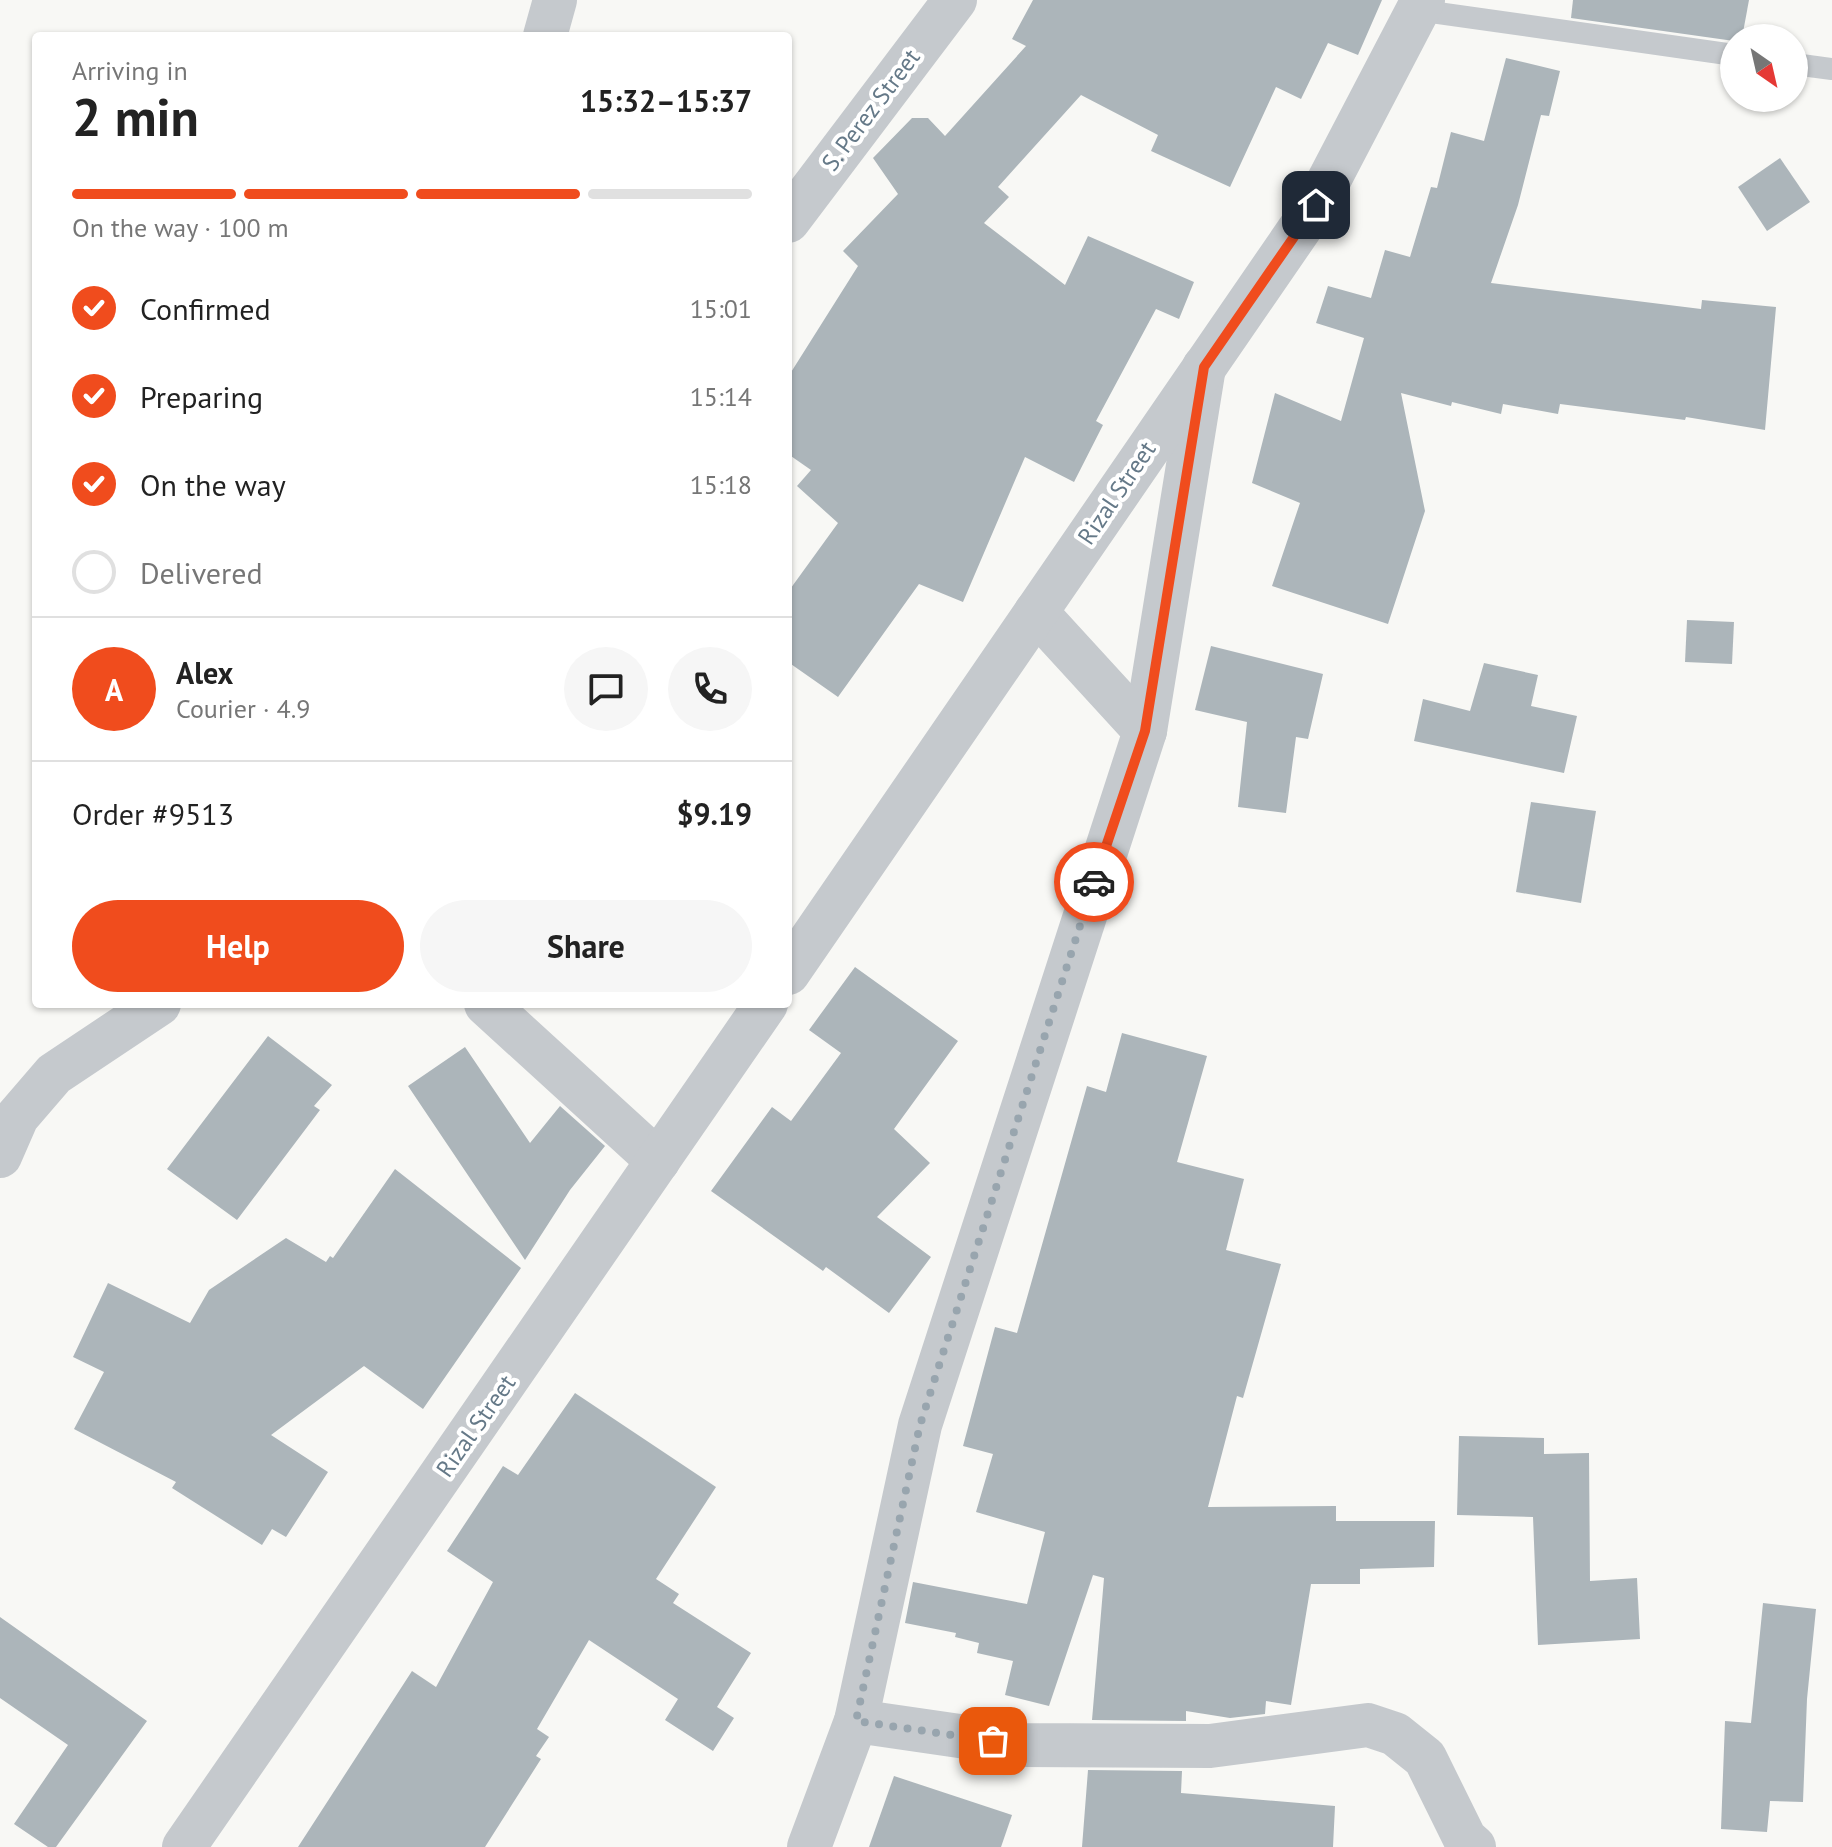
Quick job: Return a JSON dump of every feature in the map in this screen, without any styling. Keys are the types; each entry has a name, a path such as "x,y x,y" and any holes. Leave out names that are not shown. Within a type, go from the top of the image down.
{"street":[{"path":"546,32 555,0"},
{"name":"S. Perez Street","path":"792,216 955,0"},
{"name":"Rizal Street","path":"792,967 1316,205 1420,5"},
{"path":"809,1847 856,1721 920,1425 1145,731 1204,367"},
{"path":"1036,612 1145,731"},
{"path":"0,1156 17,1117 54,1074 153,1008"},
{"path":"490,1008 658,1161"},
{"name":"Rizal Street","path":"184,1847 763,1008"},
{"path":"856,1721 1021,1745 1210,1746 1368,1725 1395,1734 1425,1758 1465,1839 1474,1847"}],"lane":[{"path":"1420,5 1720,53"},
{"path":"1808,66 1832,69"}],"building":[{"path":"1033,0 1382,0 1358,55 1328,43 1301,99 1276,87 1230,187 1151,151 1158,135 1081,95 998,187 1009,197 984,223 1065,285 1088,236 1194,282 1179,319 1156,309 1096,421 1103,425 1074,482 1025,457 963,602 919,584 838,697 792,665 792,586 838,523 797,486 811,470 792,457 792,371 858,266 843,251 898,194 873,158 912,118 928,118 945,136 1026,46 1012,39"},
{"path":"1573,0 1749,0 1745,24 1720,24 1720,39 1571,18"},
{"path":"1506,58 1560,71 1549,116 1541,115 1518,205 1491,283 1701,309 1702,300 1776,307 1765,430 1686,417 1685,420 1560,404 1558,414 1503,404 1501,414 1452,402 1451,406 1401,393 1425,511 1388,624 1272,586 1300,503 1252,483 1275,393 1341,421 1364,338 1316,323 1328,286 1371,298 1385,250 1410,257 1431,187 1437,188 1451,132 1484,141"},
{"path":"1780,158 1810,202 1767,231 1738,187"},
{"path":"1687,620 1734,622 1732,664 1685,662"},
{"path":"1211,646 1323,674 1308,739 1296,737 1286,813 1238,807 1247,722 1195,710"},
{"path":"1484,663 1538,675 1531,706 1577,716 1564,773 1414,741 1423,699 1470,711"},
{"path":"1531,802 1596,811 1581,903 1516,892"},
{"path":"855,967 958,1041 894,1129 930,1163 877,1217 931,1257 889,1313 826,1267 823,1271 711,1191 772,1107 791,1121 841,1053 809,1030"},
{"path":"1122,1033 1207,1056 1177,1162 1244,1179 1226,1250 1281,1264 1243,1398 1237,1396 1208,1507 1336,1506 1336,1521 1435,1521 1434,1567 1360,1569 1360,1584 1311,1584 1291,1705 1266,1701 1265,1714 1230,1718 1186,1711 1186,1721 1092,1720 1104,1578 1093,1575 1049,1706 1005,1695 1013,1661 977,1653 979,1643 955,1637 956,1633 905,1623 913,1582 1027,1604 1045,1532 976,1512 993,1454 963,1446 995,1327 1017,1333 1087,1086 1106,1092"},
{"path":"268,1036 332,1085 314,1106 320,1110 237,1220 167,1169"},
{"path":"465,1047 530,1143 560,1106 605,1146 570,1190 525,1260 408,1086"},
{"path":"395,1169 521,1268 423,1409 364,1366 271,1435 328,1472 286,1537 272,1529 262,1545 172,1488 176,1482 74,1429 104,1372 73,1357 108,1283 190,1323 209,1290 286,1238 326,1262 330,1256 333,1258"},
{"path":"575,1393 716,1487 656,1579 679,1594 673,1603 751,1653 717,1707 734,1718 713,1751 665,1720 678,1699 589,1640 537,1729 549,1737 536,1756 541,1759 485,1847 298,1847 412,1671 436,1687 493,1582 447,1551 503,1466 518,1475"},
{"path":"1459,1436 1544,1438 1544,1454 1589,1453 1590,1581 1637,1578 1640,1639 1538,1645 1533,1517 1457,1515"},
{"path":"1763,1603 1816,1609 1807,1699 1803,1802 1770,1801 1767,1832 1721,1829 1725,1721 1751,1723"},
{"path":"0,1617 147,1721 56,1847 48,1847 14,1824 68,1745 0,1698"},
{"path":"1088,1770 1182,1771 1181,1793 1335,1806 1333,1847 1082,1847"},
{"path":"894,1776 1012,1815 1001,1847 869,1847"}],"way so far":[{"path":"993,1741 856,1721 920,1425 1094,882"}],"route":[{"path":"1094,882 1145,731 1204,367 1316,205"}]}
